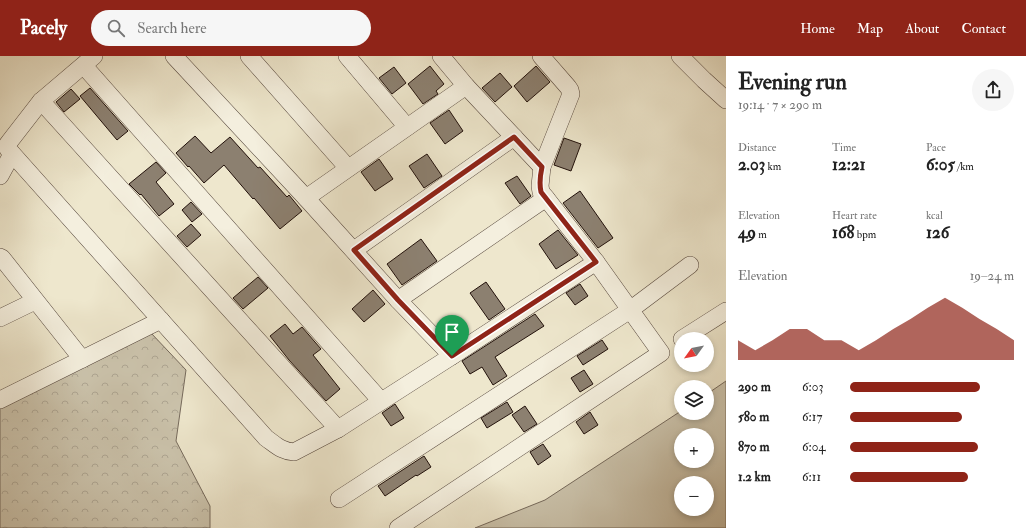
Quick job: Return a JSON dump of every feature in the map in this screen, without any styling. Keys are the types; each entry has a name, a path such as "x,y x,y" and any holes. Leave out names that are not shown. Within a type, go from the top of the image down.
{"street":[{"path":"174,56 354,250 398,300 452,356"},
{"path":"249,56 348,168"},
{"path":"347,56 406,127"},
{"path":"440,56 542,167"},
{"path":"541,56 568,87 571,94 542,167 540,186 541,192 596,262 661,353"},
{"path":"680,56 726,100"},
{"path":"381,401 89,61 42,100 10,141 8,149 266,438 280,449 287,452 294,452 338,429 596,262"},
{"path":"306,198 466,86"},
{"path":"42,100 338,429"},
{"path":"354,250 514,137"},
{"path":"0,176 12,154"},
{"path":"398,300 546,198"},
{"path":"0,257 82,359"},
{"path":"339,499 630,310 690,265"},
{"path":"0,318 35,301"},
{"path":"693,332 726,311"},
{"path":"0,400 161,320"},
{"path":"398,528 674,344"}],"green space":[{"path":"151,333 186,370 176,441 210,506 210,528 0,528 0,408"},
{"path":"726,381 726,528 475,528 545,500 674,416 674,420 714,420 714,389"}],"building":[{"path":"430,66 444,84 436,91 438,94 423,104 408,84"},
{"path":"536,66 550,82 527,102 514,86"},
{"path":"394,67 406,83 392,94 379,78"},
{"path":"500,73 512,87 495,102 482,88"},
{"path":"90,88 128,131 117,140 80,96"},
{"path":"71,89 80,99 64,112 56,102"},
{"path":"449,110 463,131 445,144 430,123"},
{"path":"195,136 211,153 230,137 287,197 289,195 302,211 280,229 224,165 204,183 176,153"},
{"path":"564,138 581,144 571,171 554,165"},
{"path":"427,154 442,176 424,188 409,166"},
{"path":"379,159 393,179 375,191 361,172"},
{"path":"156,162 166,173 156,182 174,204 159,216 141,194 140,195 129,184"},
{"path":"517,176 531,196 520,204 505,183"},
{"path":"580,191 613,238 598,248 563,203"},
{"path":"191,202 202,214 192,222 182,210"},
{"path":"191,224 201,235 187,247 177,236"},
{"path":"558,230 578,255 556,269 539,244"},
{"path":"421,239 437,261 402,285 387,264"},
{"path":"258,277 268,288 243,309 233,298"},
{"path":"486,282 505,309 489,320 470,293"},
{"path":"580,284 588,296 575,305 566,293"},
{"path":"373,290 385,304 364,322 352,309"},
{"path":"535,314 544,326 495,357 507,376 493,385 482,367 470,374 462,361"},
{"path":"285,324 293,334 302,327 321,349 313,355 340,389 326,401 289,360 270,336"},
{"path":"602,340 608,349 583,365 577,356"},
{"path":"584,370 593,384 580,392 571,378"},
{"path":"507,402 513,412 487,428 481,418"},
{"path":"395,404 404,418 391,426 382,413"},
{"path":"525,406 537,424 524,432 512,415"},
{"path":"590,412 598,425 584,434 576,422"},
{"path":"543,444 551,456 538,465 530,452"},
{"path":"424,456 431,467 417,476 416,475 385,496 378,486"}],"route":[{"path":"514,137 542,167 540,180 541,192 596,262 452,356 398,300 354,250 514,137"}]}
